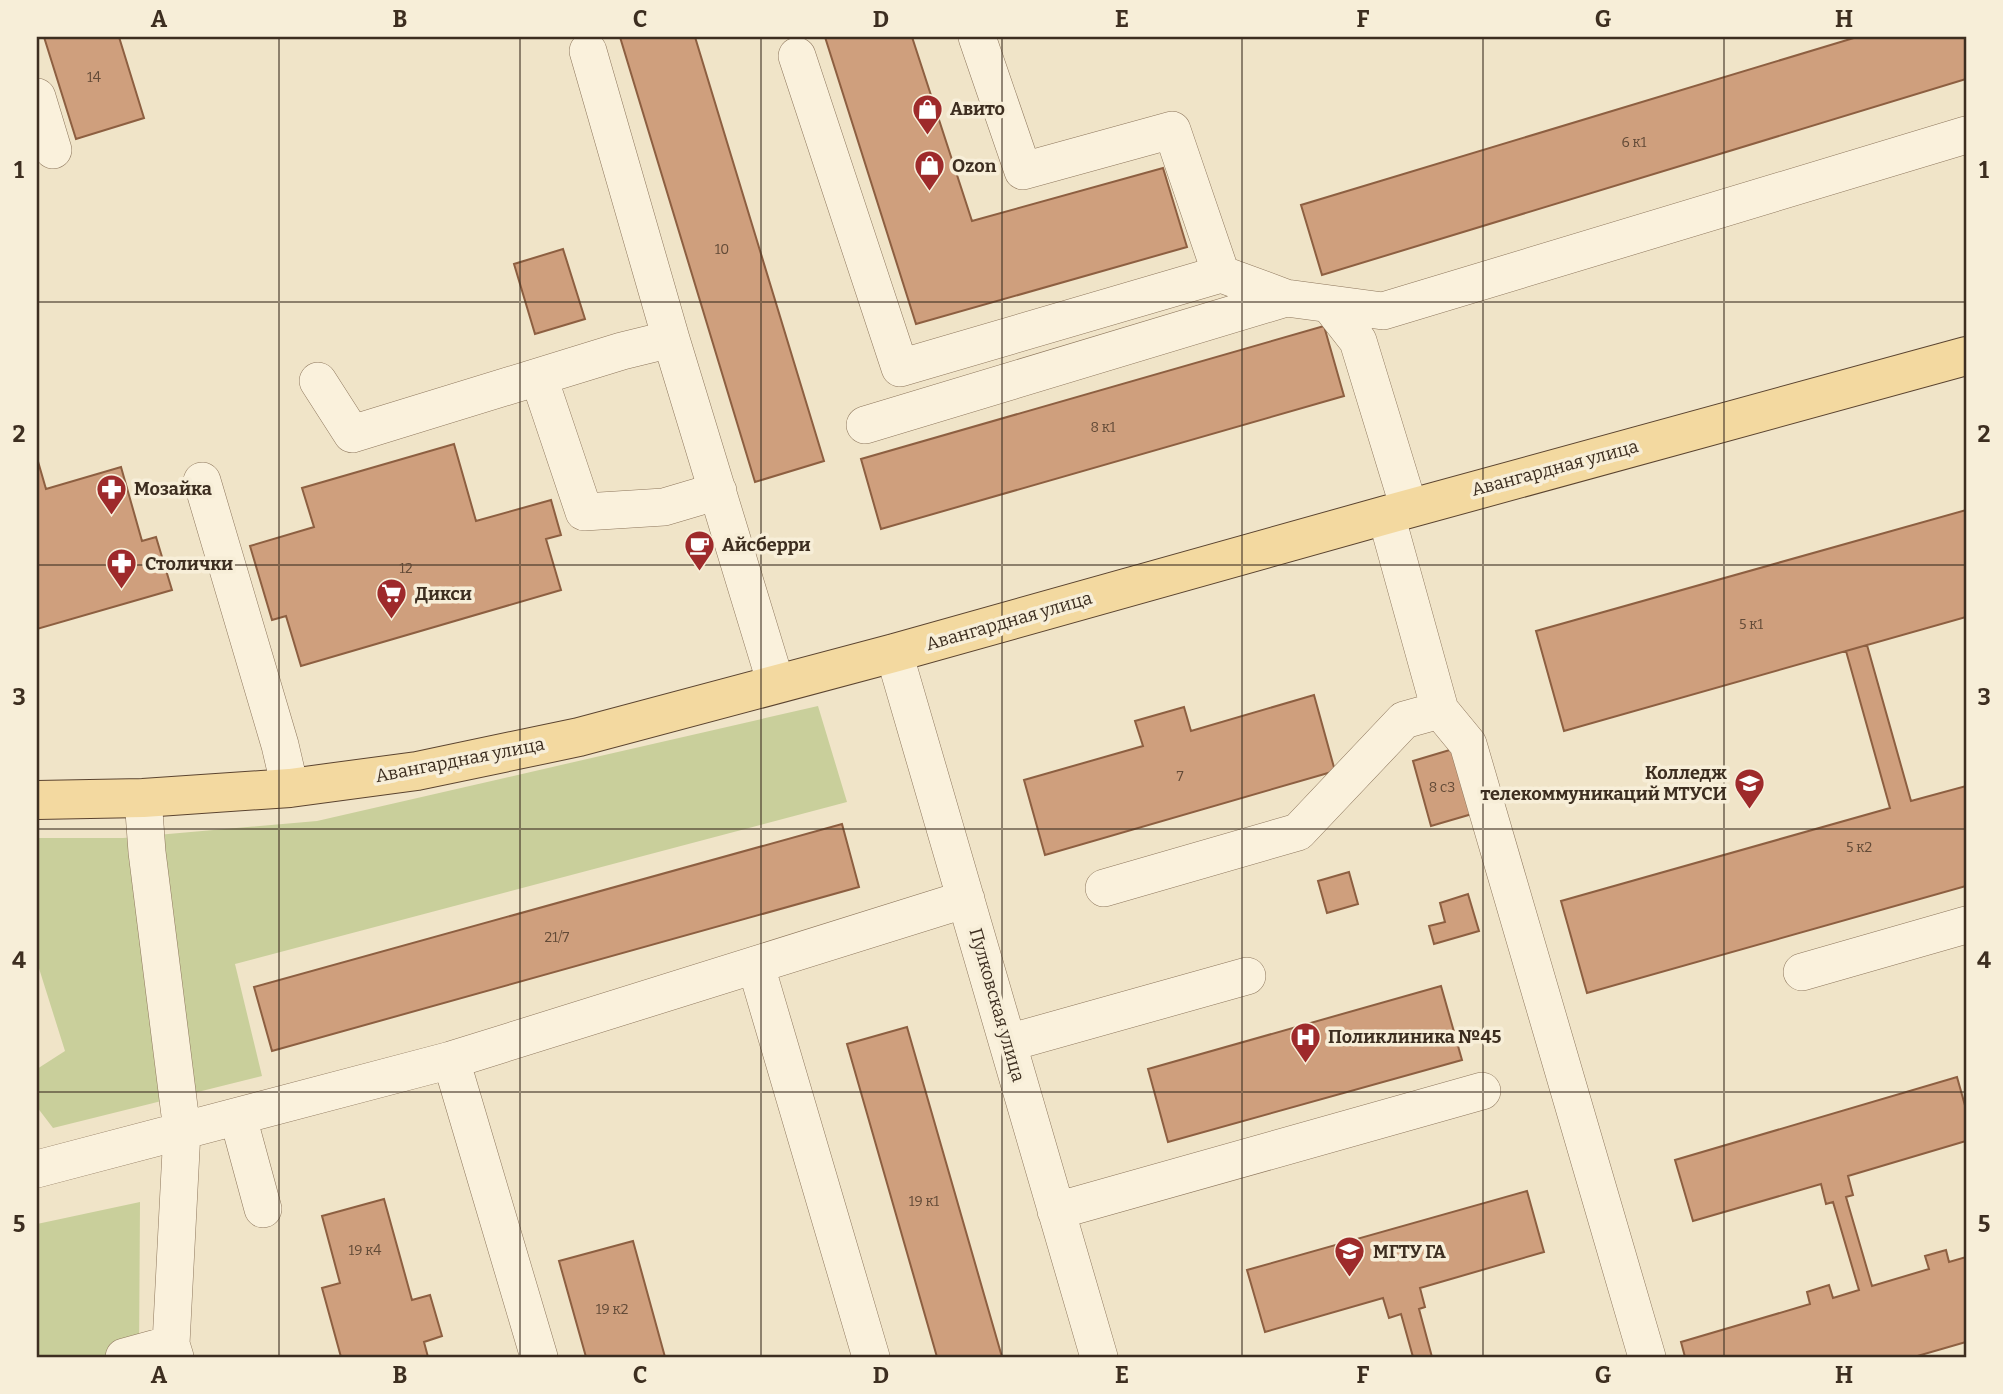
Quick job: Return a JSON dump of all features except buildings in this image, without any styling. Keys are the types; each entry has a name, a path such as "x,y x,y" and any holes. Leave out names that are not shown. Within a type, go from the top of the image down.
{"main road":[{"name":"Авангардная улица","path":"37,800 143,798 290,788 417,771 579,737 894,653 1966,356"}],"street":[{"path":"977,37 1023,171 1172,130 1221,274"},
{"path":"588,51 671,339 776,684"},
{"path":"797,56 900,368 1221,274 1286,298 1382,311 1966,135"},
{"path":"37,97 53,150"},
{"path":"865,425 1286,298"},
{"path":"1329,304 1358,341 1440,710 1468,744 1647,1357"},
{"path":"318,381 352,434 622,351 671,339"},
{"path":"539,378 584,512 664,507 718,491"},
{"path":"202,481 280,745 290,788"},
{"name":"Пулковская улица","path":"894,653 1099,1357"},
{"path":"1104,888 1298,832 1404,720 1440,710"},
{"path":"124,1357 173,1351 182,1131 147,852 143,798"},
{"path":"37,1169 451,1060 966,900"},
{"path":"1802,972 1966,925"},
{"path":"756,965 871,1357"},
{"path":"1008,1044 1247,976"},
{"path":"451,1060 539,1357"},
{"path":"1056,1211 1482,1091"},
{"path":"238,1116 263,1209"}],"green space":[{"path":"818,706 847,802 235,964 262,1076 53,1128 37,1107 37,1069 65,1051 37,962 37,838 123,838 317,821"},
{"path":"140,1202 139,1357 37,1357 37,1224"}],"place":[{"name":"Авито","path":"927,136"},
{"name":"Ozon","path":"929,193"},
{"name":"Мозайка","path":"111,516"},
{"name":"Айсберри","path":"699,572"},
{"name":"Столички","path":"122,591"},
{"name":"Дикси","path":"392,621"},
{"name":"Колледж телекоммуникаций МТУСИ","path":"1750,810"},
{"name":"Поликлиника №45","path":"1305,1064"},
{"name":"МГТУ ГА","path":"1350,1279"}]}
